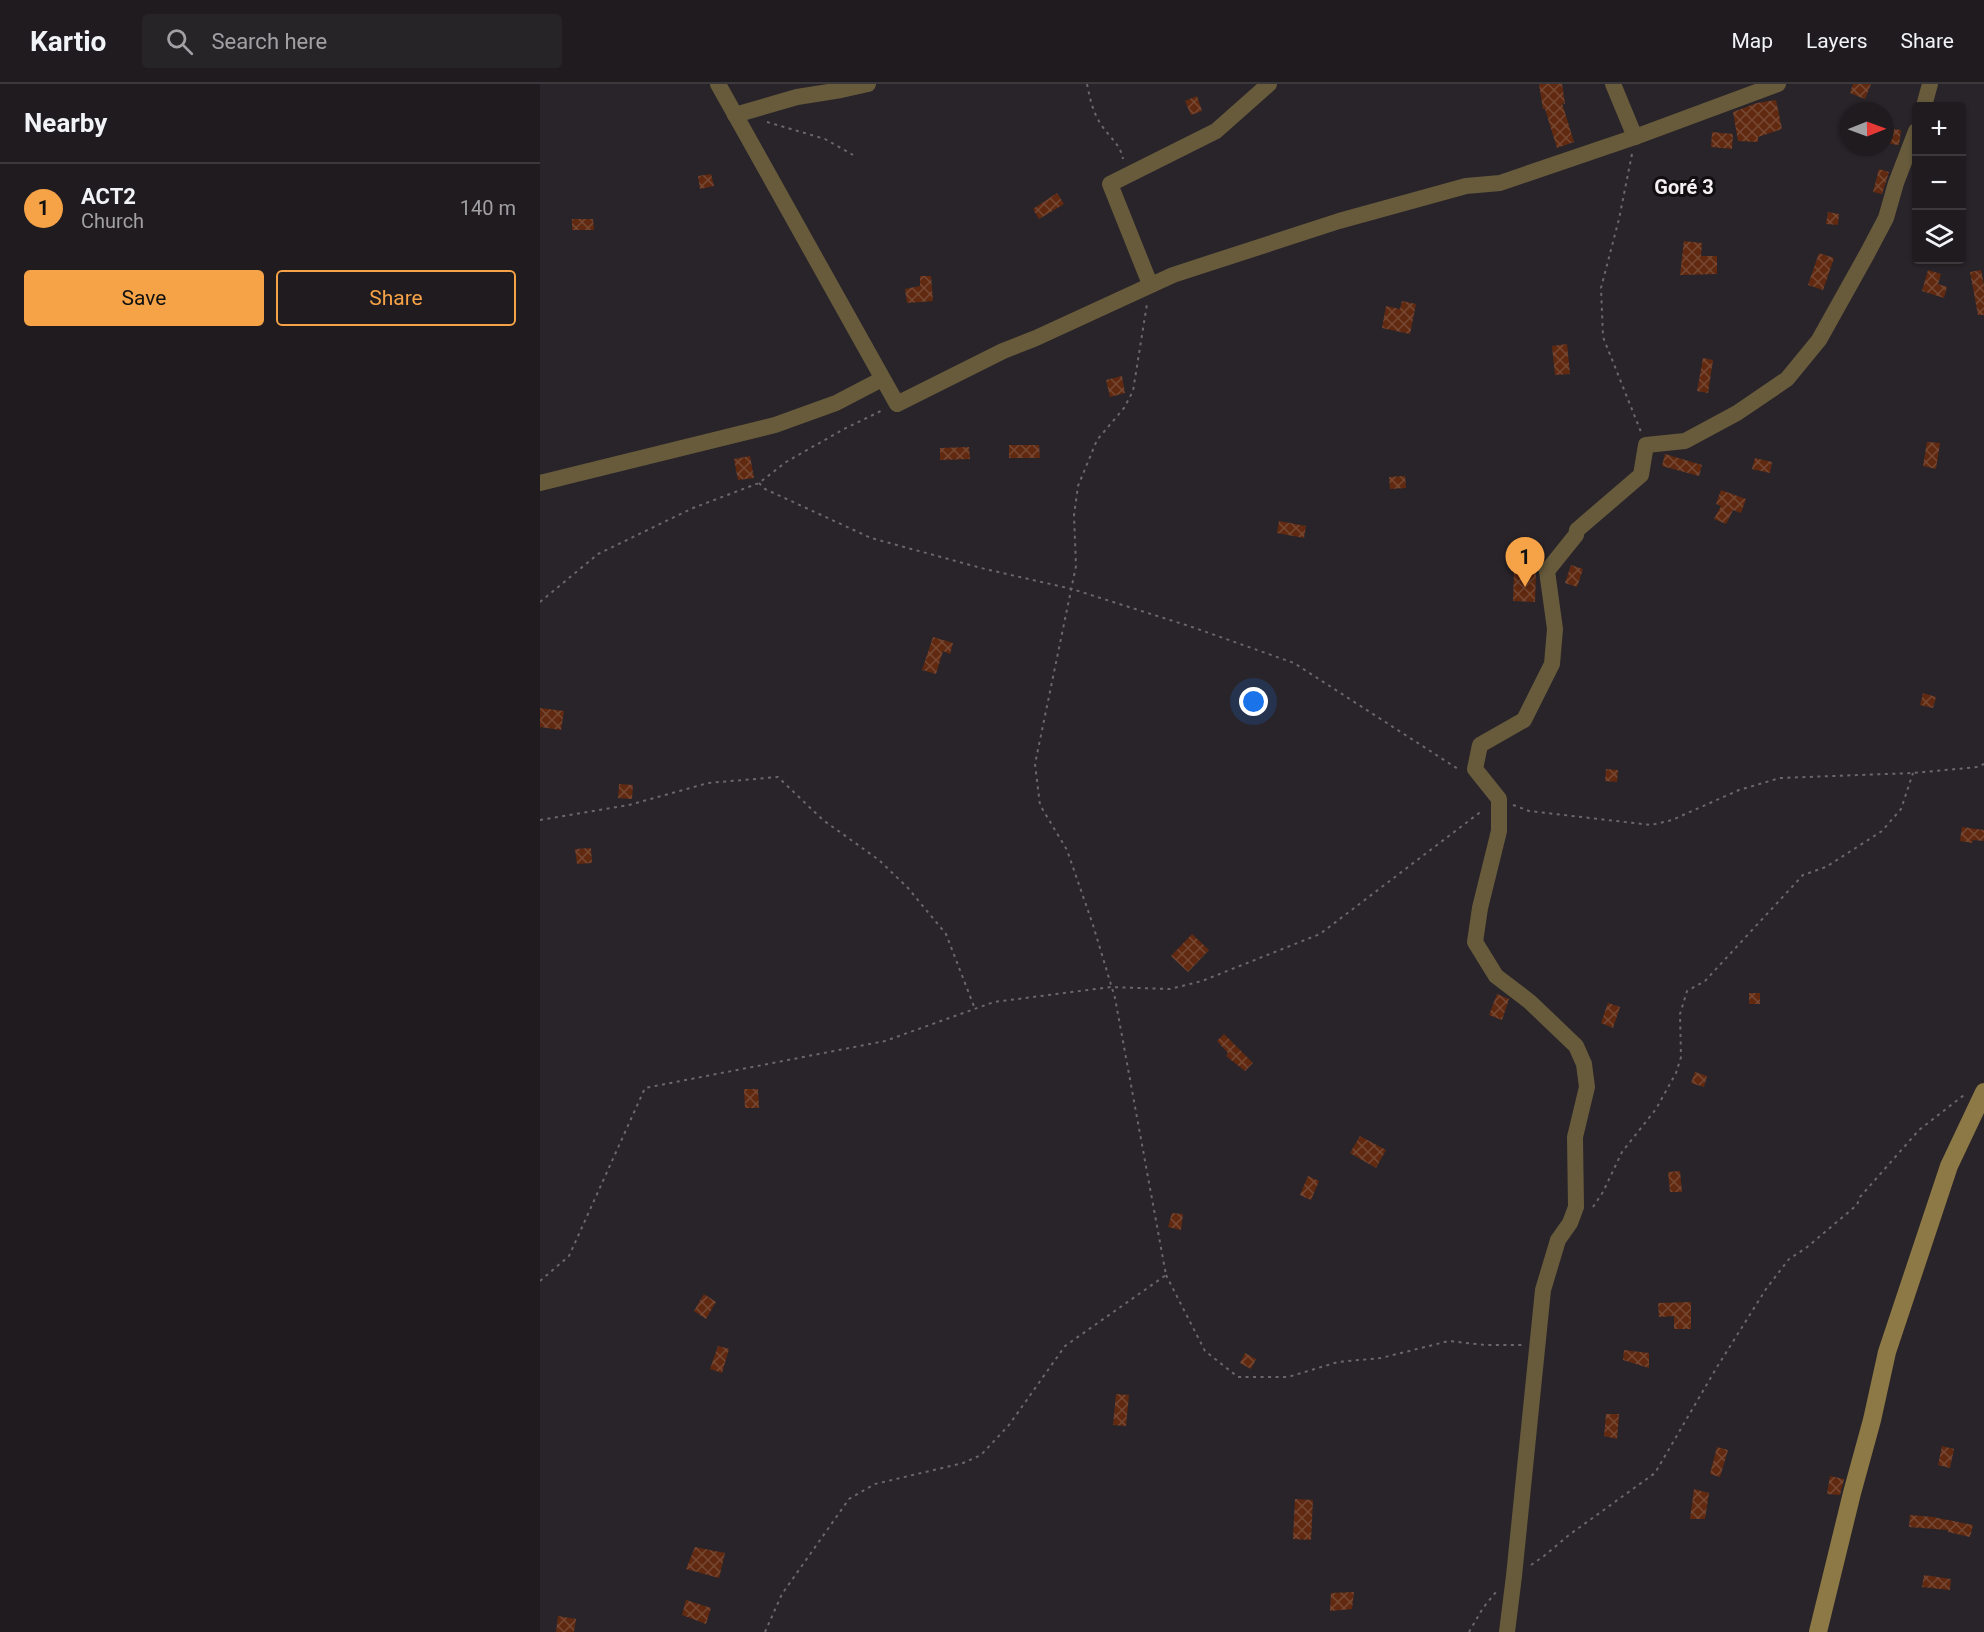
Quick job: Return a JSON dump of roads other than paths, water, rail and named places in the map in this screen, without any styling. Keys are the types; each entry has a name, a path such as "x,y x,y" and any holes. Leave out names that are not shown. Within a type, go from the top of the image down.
{"main road":[{"path":"1818,1632 1887,1353 1949,1166 1977,1091"}],"street":[{"path":"718,84 897,404 1003,351 1173,275 1292,235 1466,186 1500,183 1635,137 1778,84"},
{"path":"735,115 797,97 868,84"},
{"path":"1150,284 1110,184 1216,131 1269,84"},
{"path":"1613,84 1635,137"},
{"path":"1925,102 1930,84"},
{"path":"1507,1632 1543,1290 1558,1240 1570,1223 1576,1207 1575,1137 1587,1087 1584,1064 1576,1046 1530,1002 1496,976 1475,942 1480,908 1499,831 1499,799 1475,769 1479,746 1524,720 1552,664 1555,629 1547,571 1576,535 1576,530 1641,475 1646,446 1685,441 1737,413 1787,379 1819,340 1867,254 1886,218 1896,183 1912,143"},
{"path":"540,483 775,425 836,403 882,379"}],"place":[{"name":"ACT2","path":"1525,587"}],"district":[{"name":"Goré 3","path":"1684,187"}]}
